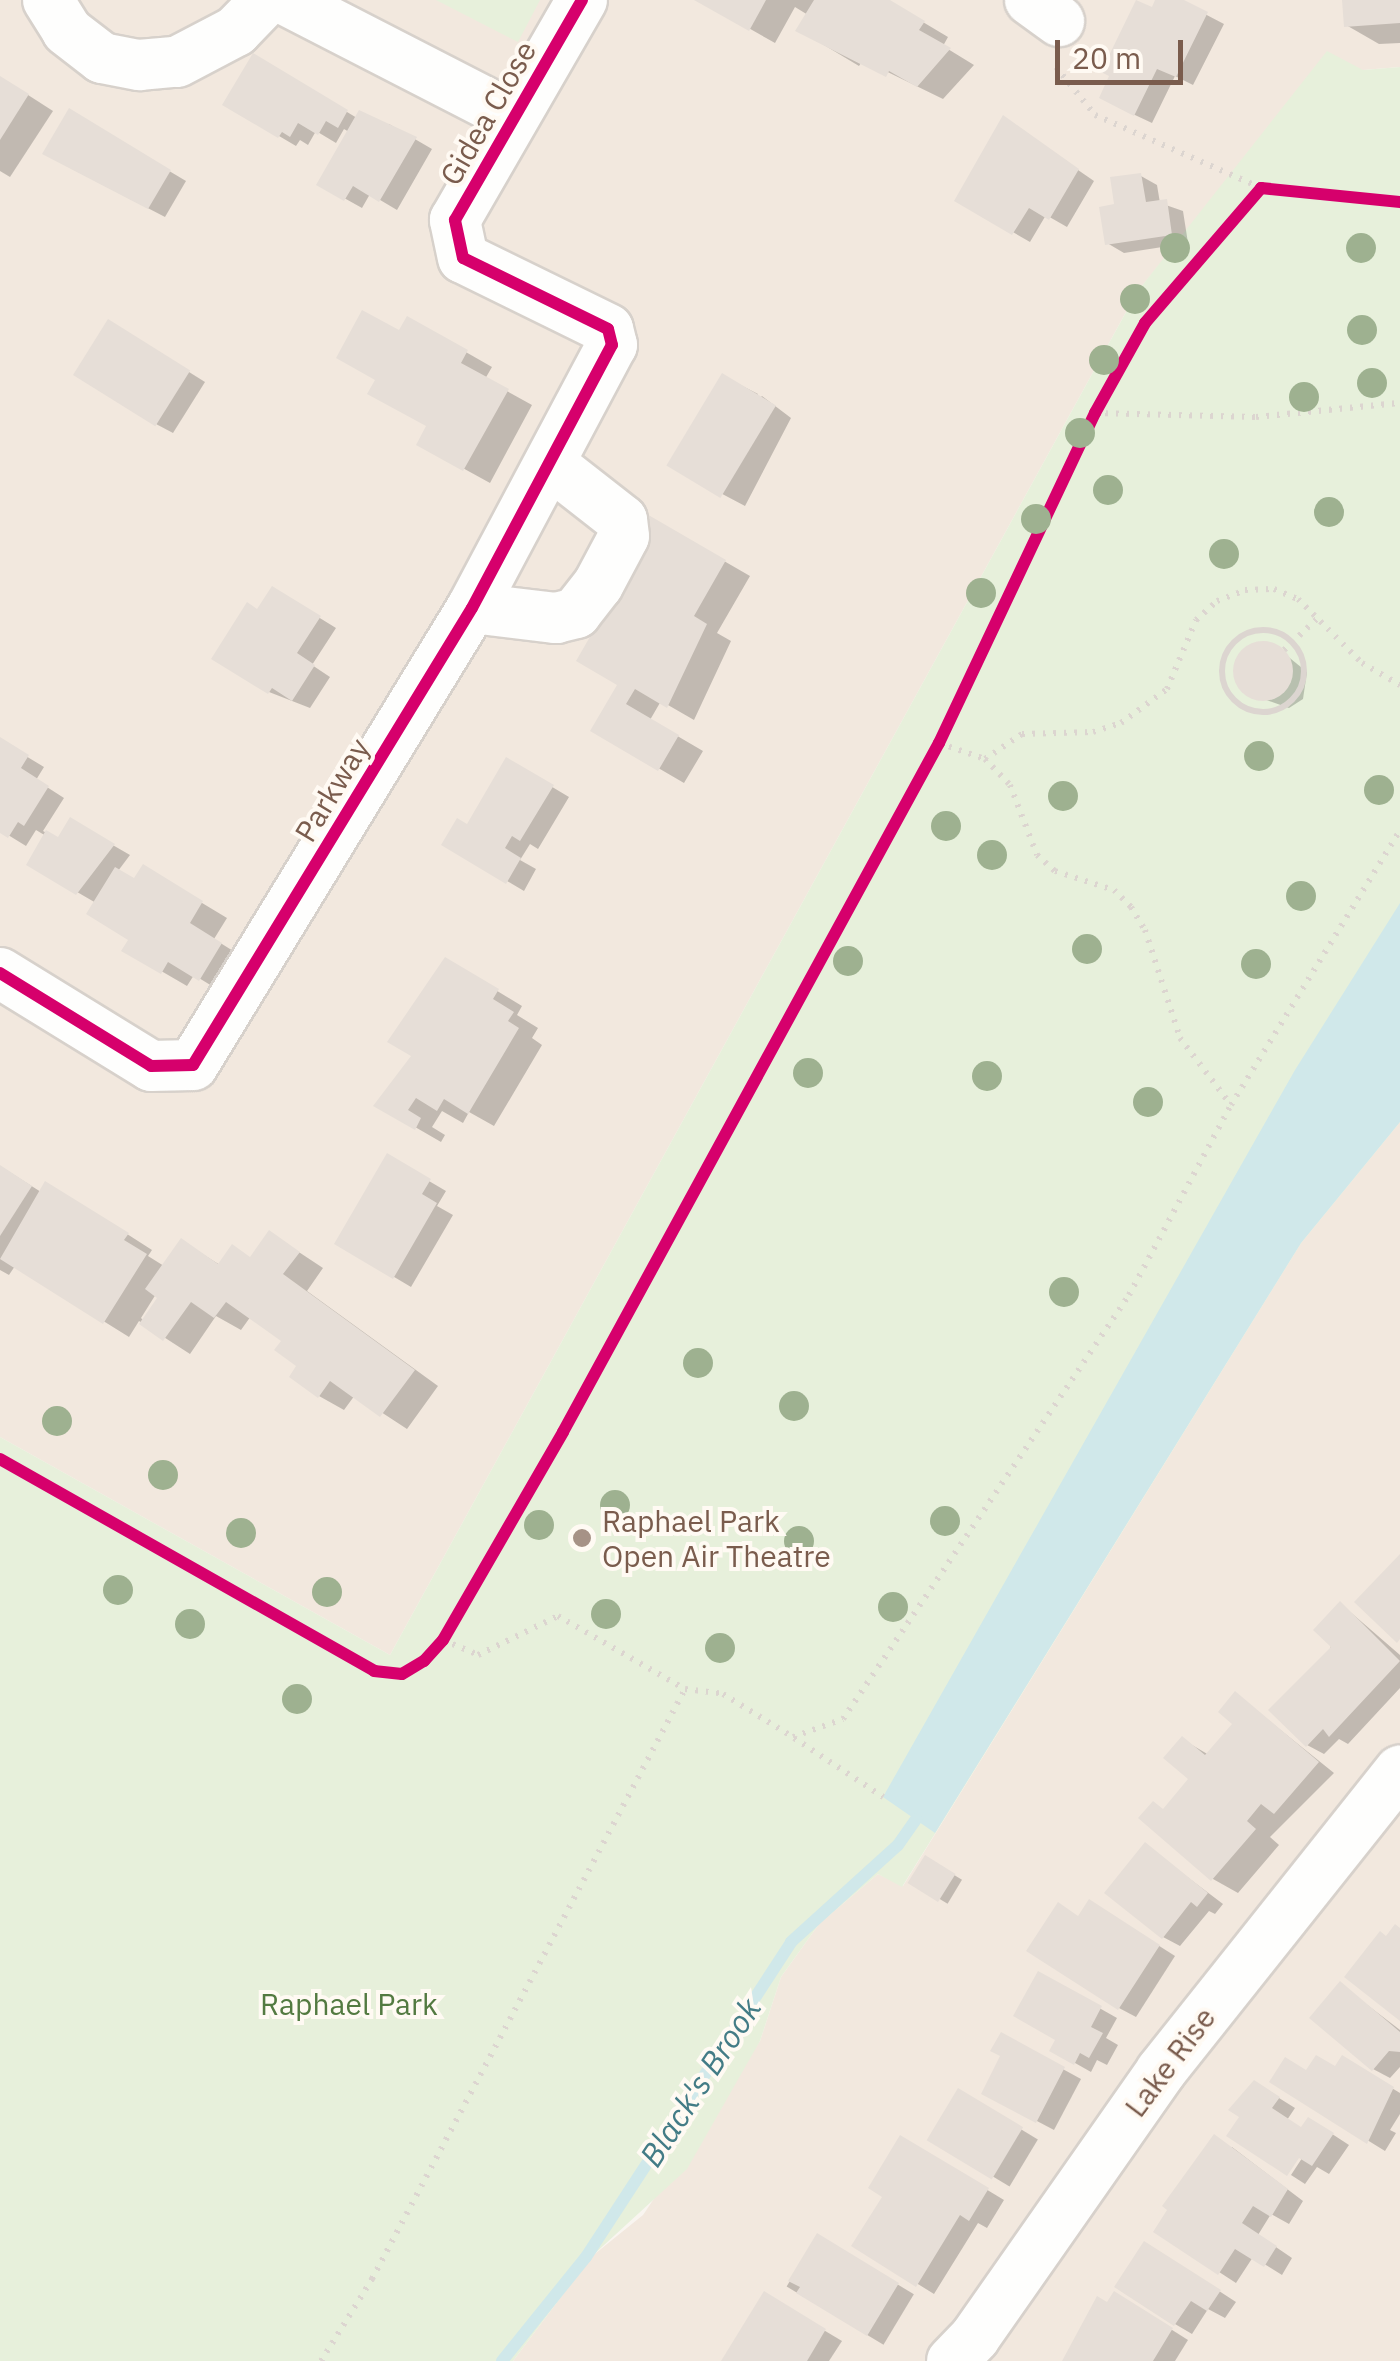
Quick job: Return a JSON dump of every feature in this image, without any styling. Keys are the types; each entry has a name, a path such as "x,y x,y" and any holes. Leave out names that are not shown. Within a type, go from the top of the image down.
{"street":[{"path":"48,0 67,30 102,58 139,65 192,54 236,32 266,0"},
{"path":"286,0 514,117"},
{"name":"Gidea Close","path":"582,0 455,220 463,258 608,329 612,345"},
{"name":"Parkway","path":"0,973 151,1066 193,1065 472,608 553,466 612,345"},
{"path":"472,608 556,618 576,613 598,585 624,536 622,520 553,466"},
{"name":"Lake Rise","path":"952,2361 1160,2072 1398,1778"}],"path":[{"path":"1044,11 1050,59 1095,115 1261,188 1278,190"},
{"path":"1248,203 1261,188"},
{"path":"1086,431 1103,398"},
{"path":"1094,414 1256,417 1400,403"},
{"path":"985,759 1022,734 1093,732 1148,708 1167,690 1196,620 1217,602 1245,590 1274,589 1320,616 1362,663 1400,685"},
{"path":"1284,650 1320,616"},
{"path":"1254,631 1292,642 1304,671 1296,696 1274,711 1237,703 1222,676 1230,646 1254,631"},
{"path":"929,760 947,725"},
{"path":"939,742 985,759 1010,785 1038,856 1054,870 1114,890 1131,907 1145,930 1180,1038 1231,1105"},
{"path":"793,1738 842,1720 1129,1295 1231,1105 1400,830"},
{"path":"453,1624 439,1646 478,1655 558,1616 685,1689 723,1694 883,1798"},
{"path":"321,2361 372,2278 685,1689"}],"shaded area":[{"path":"0,0 1400,0 1400,67 1363,70 1231,177 1137,292 390,1655 0,1437"},
{"path":"1400,1122 1400,2361 513,2361 591,2257 643,2215 760,2041 781,1977 819,1924 878,1874 903,1886 1301,1243"}],"green space":[{"path":"436,0 540,0 518,42"},
{"name":"Raphael Park","path":"1327,51 1363,70 1400,67 1400,1122 1301,1243 902,1887 878,1874 819,1924 781,1977 760,2041 687,2169 591,2257 513,2361 0,2361 0,1437 390,1655 1137,292"}],"water":[{"path":"1400,903 1400,1122 1301,1243 935,1833 883,1797 1295,1070"}],"building":[{"path":"694,0 766,0 749,31"},
{"path":"814,0 890,0 925,21 919,30 951,48 917,87 889,71 886,77 795,31"},
{"path":"1136,0 1152,7 1155,0 1184,0 1208,12 1176,77 1157,69 1134,116 1099,98 1109,76 1101,72"},
{"path":"1342,0 1400,0 1400,23 1344,27"},
{"path":"253,53 348,110 338,128 326,121 318,135 298,123 290,137 282,132 278,138 222,105"},
{"path":"0,76 29,94 0,140"},
{"path":"69,108 171,170 148,209 42,154"},
{"path":"359,110 417,137 379,202 353,186 344,201 316,185"},
{"path":"1003,115 1079,169 1049,220 1029,208 1012,235 954,201"},
{"path":"1141,173 1146,202 1167,199 1172,235 1105,245 1099,207 1114,204 1110,177"},
{"path":"362,310 399,330 407,316 468,350 461,363 509,389 463,471 416,445 426,426 367,394 375,380 336,358"},
{"path":"108,319 190,370 155,426 73,375"},
{"path":"722,373 776,405 720,498 666,466"},
{"path":"645,513 726,560 694,616 707,624 667,708 635,689 626,704 679,735 658,771 590,731 617,685 576,661 621,583 608,576"},
{"path":"272,586 321,616 297,653 315,665 292,701 272,688 268,694 211,659 247,602 257,609"},
{"path":"1263,641 1284,650 1293,671 1284,692 1263,701 1242,692 1233,671 1242,650"},
{"path":"0,737 29,755 21,768 49,786 24,826 18,822 8,838 0,833"},
{"path":"506,757 554,785 520,841 512,836 505,848 521,858 506,884 441,845 457,818 467,824"},
{"path":"70,817 115,844 76,895 26,865 46,830 58,837"},
{"path":"143,864 203,901 190,923 222,943 199,981 168,962 161,974 121,951 128,940 86,914 115,867 134,878"},
{"path":"445,957 499,989 493,999 514,1012 508,1021 519,1028 468,1114 444,1099 437,1111 416,1098 408,1110 421,1118 415,1130 373,1106 411,1056 387,1042"},
{"path":"387,1153 431,1179 422,1194 437,1203 393,1279 334,1244"},
{"path":"0,1165 32,1186 0,1236"},
{"path":"45,1181 129,1233 124,1240 147,1254 103,1324 0,1259"},
{"path":"269,1230 300,1252 283,1274 415,1370 380,1417 330,1381 318,1398 289,1377 296,1366 274,1350 281,1341 226,1302 214,1318 191,1302 163,1341 139,1324 157,1298 145,1289 181,1238 218,1264 232,1244 250,1257"},
{"path":"1400,1554 1400,1639 1397,1643 1354,1602"},
{"path":"1340,1601 1400,1661 1329,1737 1323,1729 1306,1747 1268,1710 1331,1647 1313,1630"},
{"path":"1235,1691 1319,1762 1274,1814 1261,1804 1247,1821 1256,1829 1211,1881 1138,1818 1153,1801 1163,1809 1188,1779 1163,1758 1182,1736 1205,1755 1232,1724 1218,1712"},
{"path":"1145,1842 1208,1893 1197,1907 1191,1902 1162,1939 1104,1893"},
{"path":"925,1855 956,1874 938,1902 908,1883"},
{"path":"1089,1899 1160,1945 1118,2010 1026,1951 1058,1902 1078,1916"},
{"path":"1395,1924 1400,1928 1400,2021 1344,1977 1380,1931 1386,1936"},
{"path":"1038,1971 1102,2006 1091,2027 1103,2033 1089,2058 1080,2053 1074,2065 1049,2051 1055,2040 1013,2016"},
{"path":"1340,1981 1400,2032 1400,2052 1389,2051 1372,2071 1309,2018"},
{"path":"1001,2032 1065,2067 1036,2123 981,2094 1000,2056 990,2051"},
{"path":"1316,2055 1335,2066 1342,2055 1394,2087 1367,2144 1269,2082 1285,2057 1306,2070"},
{"path":"1254,2080 1280,2097 1272,2108 1301,2127 1308,2117 1334,2133 1312,2166 1299,2158 1287,2176 1226,2136 1239,2117 1228,2110"},
{"path":"958,2088 1023,2127 992,2179 927,2140"},
{"path":"1214,2134 1288,2189 1271,2217 1253,2206 1242,2223 1277,2246 1264,2267 1235,2249 1218,2275 1153,2232 1167,2210 1162,2206"},
{"path":"900,2135 989,2188 969,2221 960,2215 916,2287 851,2246 882,2197 868,2188"},
{"path":"817,2233 899,2283 867,2336 796,2293 800,2287 788,2281"},
{"path":"1144,2241 1221,2290 1207,2311 1191,2301 1174,2326 1114,2287"},
{"path":"764,2291 826,2329 807,2361 721,2361"},
{"path":"1114,2291 1173,2328 1153,2361 1062,2361 1097,2296 1107,2302"}],"waterway":[{"name":"Black's Brook","path":"502,2361 586,2257 791,1942 898,1845 916,1819"}],"cycle path":[{"path":"0,973 151,1066 193,1065 472,608 612,345 608,329 463,258 455,220 582,0"},
{"path":"0,1459 374,1671 402,1674 424,1661 443,1640 563,1432 939,743 1095,413 1145,323 1261,188 1400,202"}],"place":[{"name":"Raphael Park Open Air Theatre","path":"582,1538"}]}
